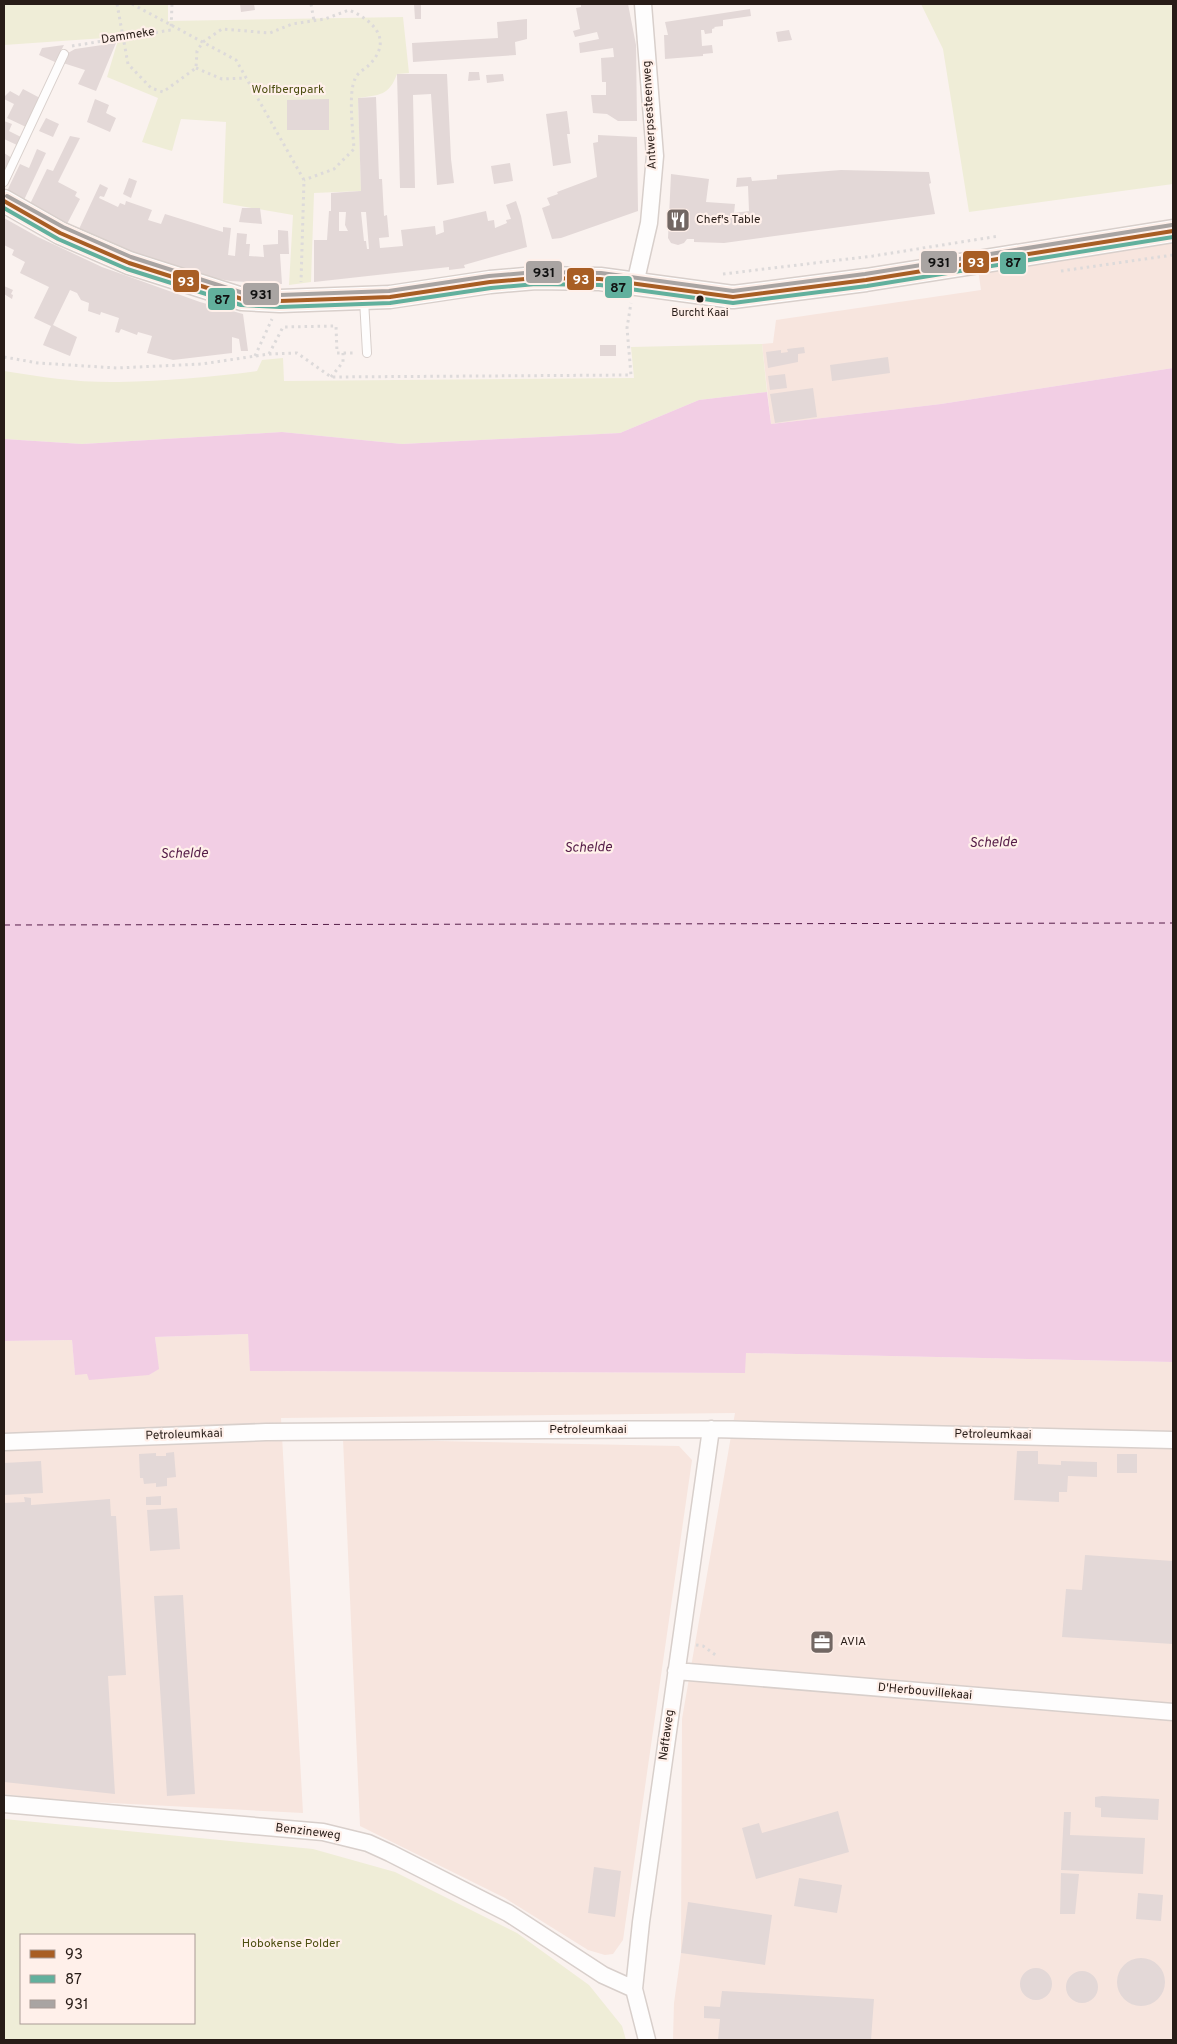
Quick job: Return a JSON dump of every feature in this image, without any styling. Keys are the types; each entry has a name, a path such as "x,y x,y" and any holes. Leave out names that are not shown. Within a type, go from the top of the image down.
{"street":[{"name":"Antwerpsesteenweg","path":"635,284 649,223 655,156 643,4"},
{"path":"4,201 60,233 129,263 242,299 290,301 364,299 490,282 536,278 600,279 733,297 866,280 1173,230"},
{"name":"Petroleumkaai","path":"4,1442 266,1432 711,1429 1173,1440"},
{"name":"Naftaweg","path":"647,2040 634,1989 641,1922 711,1429"},
{"name":"D'Herbouvillekaai","path":"676,1671 1173,1712"},
{"name":"Benzineweg","path":"4,1804 323,1832 345,1836 368,1843 390,1853 492,1904 524,1922 603,1976 634,1989"}],"lane":[{"path":"4,182 64,54"},
{"path":"364,299 366,353"}],"path":[{"path":"117,4 128,64 151,88 163,92 196,68"},
{"path":"132,4 236,60 304,180 290,301 255,357"},
{"name":"Dammeke","path":"64,54 68,47 171,30 172,4"},
{"path":"311,4 314,21"},
{"path":"196,68 197,51 204,42 222,29 270,33 292,24 314,21 349,10 364,16 377,30 380,43 378,54 355,78 352,94 354,149 334,169 304,180"},
{"path":"196,68 222,79 246,78"},
{"path":"714,275 873,256 1006,235"},
{"path":"4,357 38,363 117,368 202,364 269,354 297,353 331,377 631,375 627,328 635,284"},
{"path":"269,354 283,327 336,326 337,353 366,353"},
{"path":"331,377 344,362 343,353"}],"shaded area":[{"path":"1173,231 1173,368 941,404 771,424 762,344 773,343 776,320 981,290 977,262"},
{"path":"248,1334 251,1371 745,1373 745,1353 1173,1362 1173,2040 673,2040 674,2003 681,1953 682,1719 735,1413 281,1418 303,1813 53,1800 4,1794 4,1341 72,1340 75,1374 149,1375 158,1369 155,1337"},
{"path":"343,1439 679,1446 692,1460 623,1940 613,1954 605,1955 588,1950 505,1898 360,1826"}],"green space":[{"name":"Wolfbergpark","path":"4,4 168,4 168,21 403,17 409,73 397,74 390,87 382,93 358,98 361,191 314,193 311,282 289,285 293,215 223,203 226,122 181,119 172,151 142,142 158,98 107,77 119,37 4,45"},
{"path":"921,4 1173,4 1173,184 969,212 943,49"},
{"path":"762,344 767,392 699,400 620,433 402,444 282,432 82,444 4,439 4,371 90,382 154,381 257,371 262,360 283,358 284,381 634,378 631,347"},
{"name":"Hobokense Polder","path":"4,1819 313,1849 395,1872 517,1933 589,1985 622,2026 626,2040 4,2040"}],"water":[{"name":"Schelde","path":"1173,368 1173,1362 746,1353 745,1373 250,1371 248,1334 155,1337 159,1369 149,1375 89,1380 87,1374 75,1375 72,1340 4,1341 4,439 82,444 282,432 402,444 620,433 699,400 767,392 771,424 941,404"}],"building":[{"path":"240,4 254,4 255,10 241,12"},
{"path":"414,4 421,4 421,19 415,19"},
{"path":"581,4 628,4 636,45 637,121 618,121 607,114 593,113 591,95 606,95 606,82 602,82 601,58 614,57 613,48 580,53 579,43 599,39 597,32 575,37 573,31 580,29 576,8 581,7"},
{"path":"750,9 751,16 723,20 723,26 714,27 712,33 705,34 704,30 701,30 702,46 712,45 713,53 703,54 703,56 665,59 664,35 668,35 665,22"},
{"path":"527,19 527,39 515,42 516,55 413,62 412,43 498,38 497,22"},
{"path":"789,30 792,40 778,42 776,32"},
{"path":"116,43 96,91 78,84 85,70 63,63 68,53 75,49"},
{"path":"64,45 55,62 39,55 42,48"},
{"path":"469,72 479,72 480,80 468,81"},
{"path":"397,74 447,74 454,183 437,185 431,94 413,95 415,188 400,188"},
{"path":"503,74 504,81 487,83 486,75"},
{"path":"23,89 40,98 26,127 7,118 14,104 4,99 10,91 19,96"},
{"path":"376,97 379,179 382,179 384,216 387,215 389,237 379,238 380,248 403,246 401,230 435,226 436,235 444,232 443,221 486,211 488,221 494,220 495,228 507,223 506,220 511,219 506,205 516,201 527,247 464,265 465,268 449,270 449,267 314,282 314,240 327,240 329,211 331,211 331,193 361,191 358,98","holes":["339,212 346,212 345,225 348,231 339,231","361,212 366,212 369,249 367,249 366,241 364,241"]},
{"path":"95,99 109,105 106,113 116,118 110,132 87,122"},
{"path":"329,99 329,130 287,130 287,100"},
{"path":"567,111 570,134 567,134 571,163 553,166 546,114"},
{"path":"46,118 59,124 53,137 39,131"},
{"path":"4,121 12,124 9,131 21,137 17,145 4,139"},
{"path":"598,135 637,137 638,211 561,238 552,239 542,208 550,205 547,198 558,194 557,192 597,177 593,143 598,142"},
{"path":"70,136 80,138 58,182 77,192 75,196 80,199 67,224 30,204 47,169 53,171"},
{"path":"37,149 46,153 24,200 7,191 20,164 29,168"},
{"path":"4,153 12,158 4,173"},
{"path":"510,163 513,181 494,184 491,166"},
{"path":"841,170 929,172 931,183 929,184 935,214 724,243 694,242 694,239 687,239 684,243 678,245 671,243 668,238 671,174 709,179 706,202 735,204 734,213 749,211 748,186 736,187 737,178 751,177 752,181 777,179 777,175"},
{"path":"129,178 137,181 131,198 123,194"},
{"path":"100,184 108,188 104,197 100,196 99,198 118,207 120,203 125,205 126,201 152,210 148,220 161,224 165,214 223,232 223,227 231,228 228,255 235,256 237,233 247,234 246,244 250,244 249,256 264,257 263,245 278,244 278,230 288,231 289,254 280,254 282,284 230,281 214,278 142,256 104,242 79,229"},
{"path":"242,208 260,208 262,224 239,222"},
{"path":"4,218 38,237 102,267 200,302 243,314 248,351 241,351 239,339 232,337 232,353 173,360 147,353 152,336 138,332 137,335 121,329 119,333 115,332 119,318 101,312 100,315 88,311 89,303 81,300 77,293 70,290 53,325 77,337 70,356 43,345 51,326 34,318 49,287 20,273 25,262 12,255 14,250 4,245"},
{"path":"4,286 13,290 11,294 13,295 12,299 4,294"},
{"path":"600,345 616,345 616,356 600,356"},
{"path":"804,347 805,353 798,354 798,362 768,368 766,352 781,350 781,353 788,352 787,349"},
{"path":"888,357 890,373 832,381 830,365"},
{"path":"785,374 787,388 770,390 768,376"},
{"path":"813,388 817,417 775,423 770,394"},
{"path":"1017,1451 1038,1451 1038,1464 1061,1465 1061,1461 1097,1462 1097,1477 1068,1476 1067,1492 1059,1492 1059,1502 1014,1500"},
{"path":"174,1452 176,1477 167,1478 167,1486 156,1487 156,1483 144,1484 143,1478 140,1478 139,1454 156,1453 156,1456 166,1456 166,1453"},
{"path":"1117,1454 1137,1454 1137,1473 1117,1473"},
{"path":"41,1461 43,1493 4,1495 4,1463"},
{"path":"161,1496 161,1505 146,1505 146,1497"},
{"path":"24,1497 31,1498 31,1505 110,1499 111,1516 116,1516 126,1675 108,1676 115,1794 4,1782 4,1503 25,1502"},
{"path":"177,1508 180,1549 150,1551 147,1510"},
{"path":"1085,1555 1173,1561 1173,1644 1062,1637 1066,1589 1082,1590"},
{"path":"183,1595 195,1794 167,1796 154,1596"},
{"path":"1095,1797 1159,1799 1158,1820 1101,1817 1101,1808 1095,1807"},
{"path":"838,1811 849,1852 756,1879 742,1828 759,1823 762,1833"},
{"path":"1064,1812 1071,1812 1070,1835 1145,1838 1143,1874 1061,1870"},
{"path":"594,1867 621,1871 615,1917 588,1913"},
{"path":"1061,1873 1079,1874 1075,1914 1060,1914"},
{"path":"799,1878 842,1885 837,1913 794,1906"},
{"path":"1138,1893 1163,1895 1161,1921 1136,1919"},
{"path":"688,1902 772,1915 765,1965 681,1953"},
{"path":"1136,1958 1146,1958 1155,1962 1161,1968 1165,1982 1161,1996 1155,2002 1146,2006 1136,2006 1127,2002 1121,1996 1117,1987 1117,1977 1121,1968 1127,1962"},
{"path":"1036,1968 1042,1969 1047,1973 1051,1978 1051,1990 1047,1995 1042,1999 1036,2000 1030,1999 1025,1995 1021,1990 1020,1984 1021,1978 1025,1973 1030,1969"},
{"path":"1082,1971 1088,1972 1093,1976 1097,1981 1097,1993 1093,1998 1088,2002 1082,2003 1076,2002 1071,1998 1067,1993 1066,1987 1067,1981 1071,1976 1076,1972"},
{"path":"722,1991 874,1999 871,2040 718,2040 720,2019 704,2018 704,2006 720,2007"}],"ferry route":[{"path":"4,925 1173,923"}],"transit line":[{"name":"931","path":"7,196 63,227 131,257 243,293 280,295 389,291 489,276 536,272 601,273 733,291 865,274 1172,225"},
{"name":"93","path":"4,201 60,233 129,263 242,299 280,301 390,297 490,282 536,278 600,279 733,297 866,280 1173,231"},
{"name":"87","path":"4,208 58,239 127,269 241,305 280,307 390,303 491,288 536,284 600,285 733,303 867,286 1173,237"}],"place":[{"name":"Chef's Table","path":"678,220"},
{"name":"Burcht Kaai","path":"700,299"},
{"name":"AVIA","path":"822,1642"}]}
